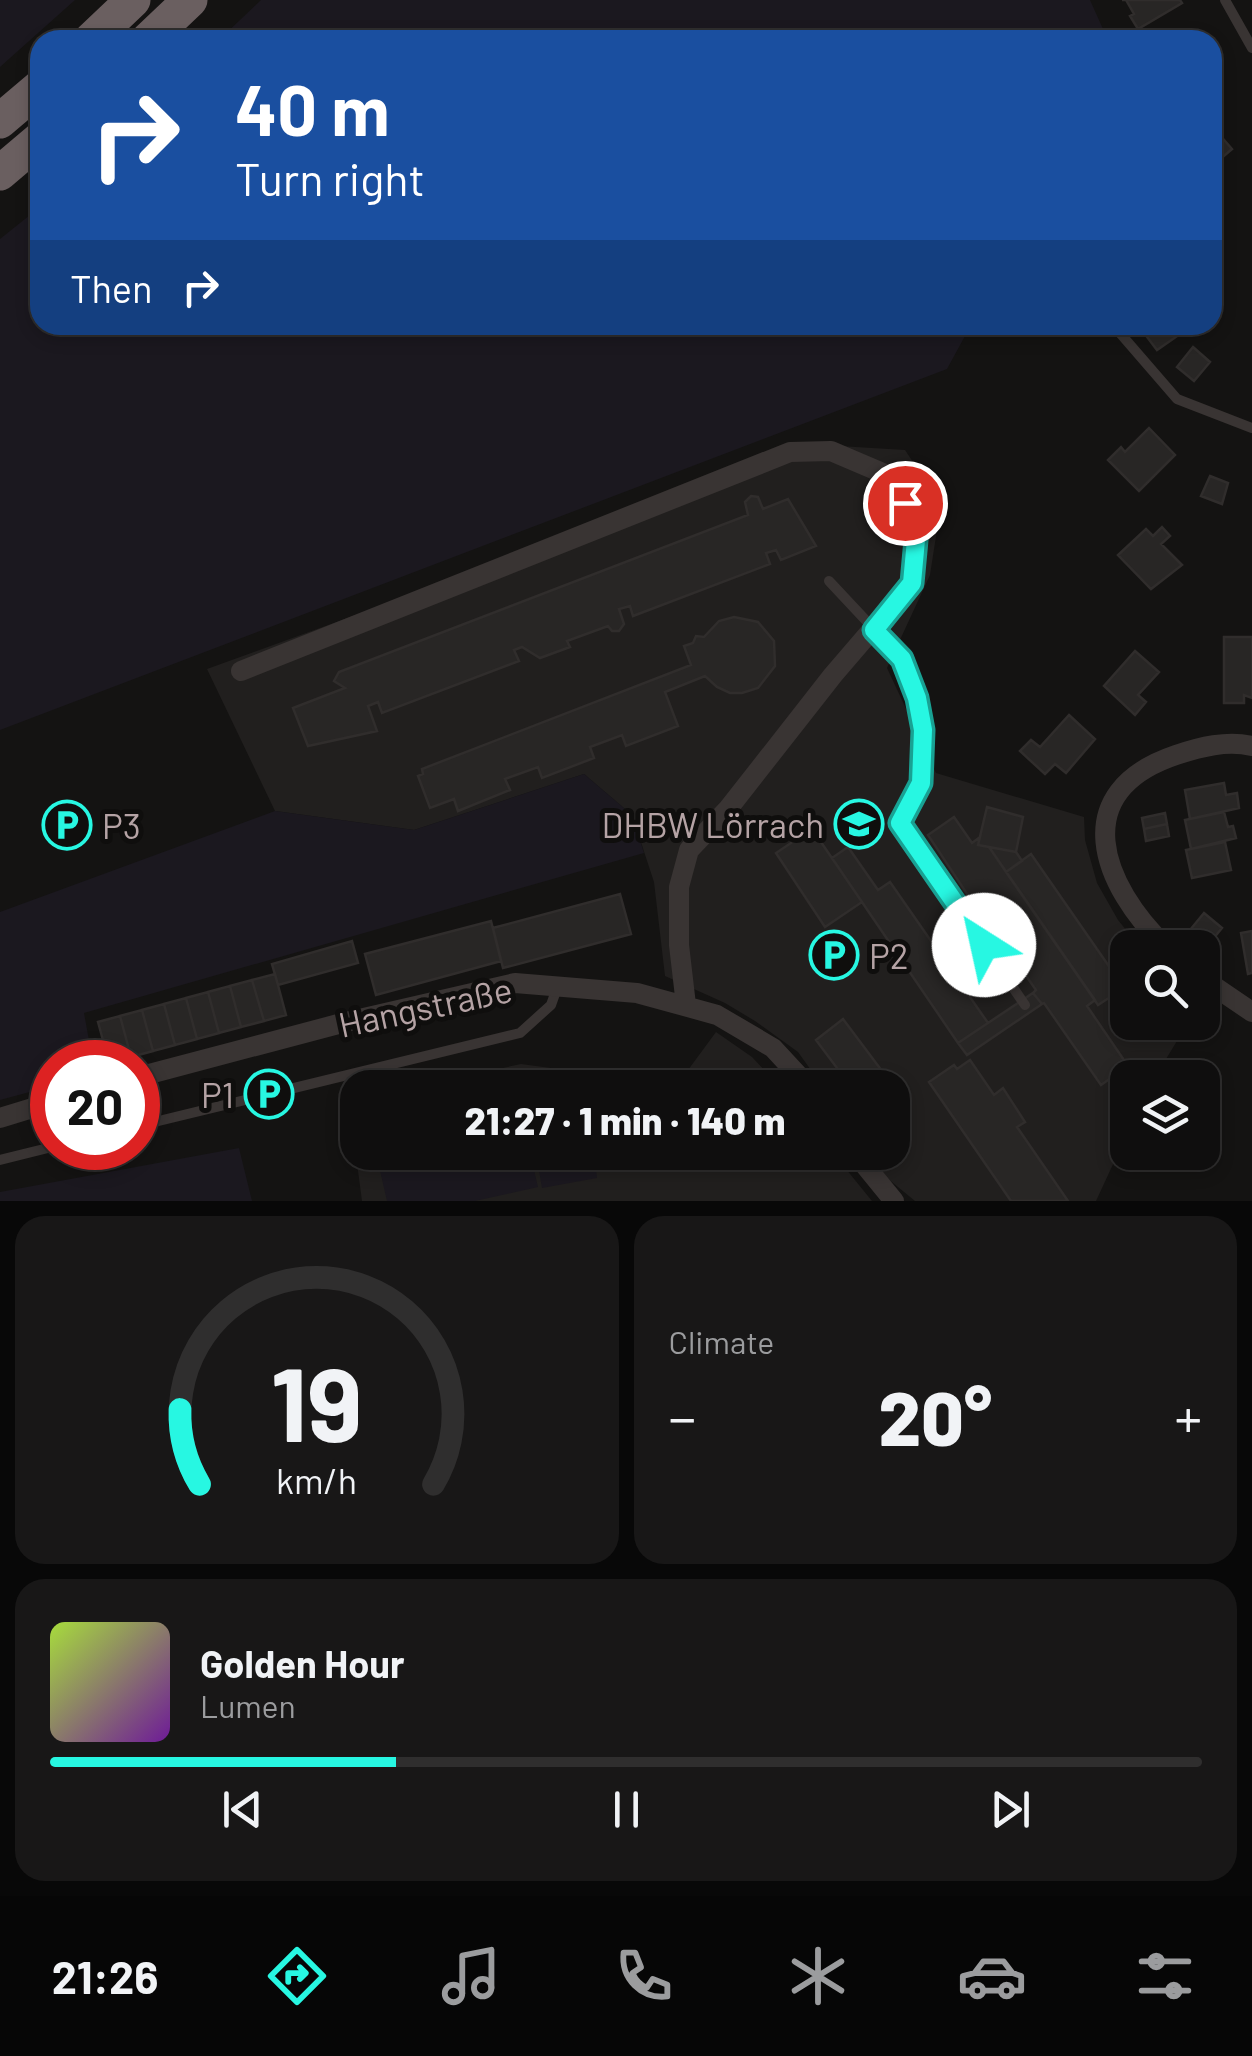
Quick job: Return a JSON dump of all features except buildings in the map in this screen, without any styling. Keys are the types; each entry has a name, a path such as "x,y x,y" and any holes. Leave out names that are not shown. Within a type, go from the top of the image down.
{"highway":[{"path":"102,30 134,0"},
{"path":"158,30 190,0"},
{"path":"0,121 30,96"},
{"path":"0,173 30,147"}],"street":[{"path":"241,671 790,452 831,451 892,477 917,529 912,583 728,808 689,850 679,887 679,945 686,1005"},
{"path":"1148,930 1132,907 1108,854 1104,819 1111,801 1126,780 1151,764 1202,746 1252,746"},
{"name":"Hangstraße","path":"160,1071 515,983 637,993 686,1005 717,1015 773,1048 793,1070"},
{"path":"1220,990 1252,1012"},
{"path":"0,1118 30,1109"},
{"path":"869,1170 894,1201"}],"lane":[{"path":"1225,0 1252,48"},
{"path":"1123,335 1177,399 1252,428"},
{"path":"830,581 902,659 917,698 923,730 921,783 900,823 1025,1006"},
{"path":"160,1121 520,1033 551,1005 558,986"},
{"path":"0,1160 30,1152"}],"shaded area":[{"path":"0,0 75,0 41,30 30,30 30,40 0,67"},
{"path":"261,0 1090,0 1104,30 230,30"},
{"path":"30,215 30,335 966,335 947,369 0,730 0,239"},
{"name":"DHBW Lörrach","path":"823,445 905,450 941,504 930,575 887,668 936,773 1084,817 1085,840 1097,883 1126,930 1110,930 1110,1040 1178,1040 1165,1060 1110,1060 1110,1170 1096,1201 915,1201 881,1170 910,1170 910,1070 811,1070 798,1052 755,1021 665,976 654,882 632,815 584,774 414,830 275,811 207,669"},
{"path":"584,774 632,815 644,853 84,1013 89,1040 30,1040 30,1092 0,1100 0,912 275,811 414,830"},
{"path":"716,1032 764,1070 688,1070"},
{"path":"521,1064 566,1070 494,1070"},
{"path":"239,1148 252,1201 0,1201 0,1192 120,1170 160,1170 160,1163"},
{"path":"358,1170 847,1170 872,1201 362,1201"},
{"path":"380,1170 534,1170 538,1187 475,1201 387,1201"},
{"path":"539,1170 596,1170 597,1178 542,1188"}],"place":[{"name":"DHBW Lörrach","path":"859,824"},
{"name":"P3","path":"67,825"},
{"name":"P2","path":"834,955"},
{"name":"P1","path":"269,1094"}],"route":[{"path":"905,503 917,529 912,583 874,630 902,659 917,698 923,730 921,783 900,823 984,945"}]}
